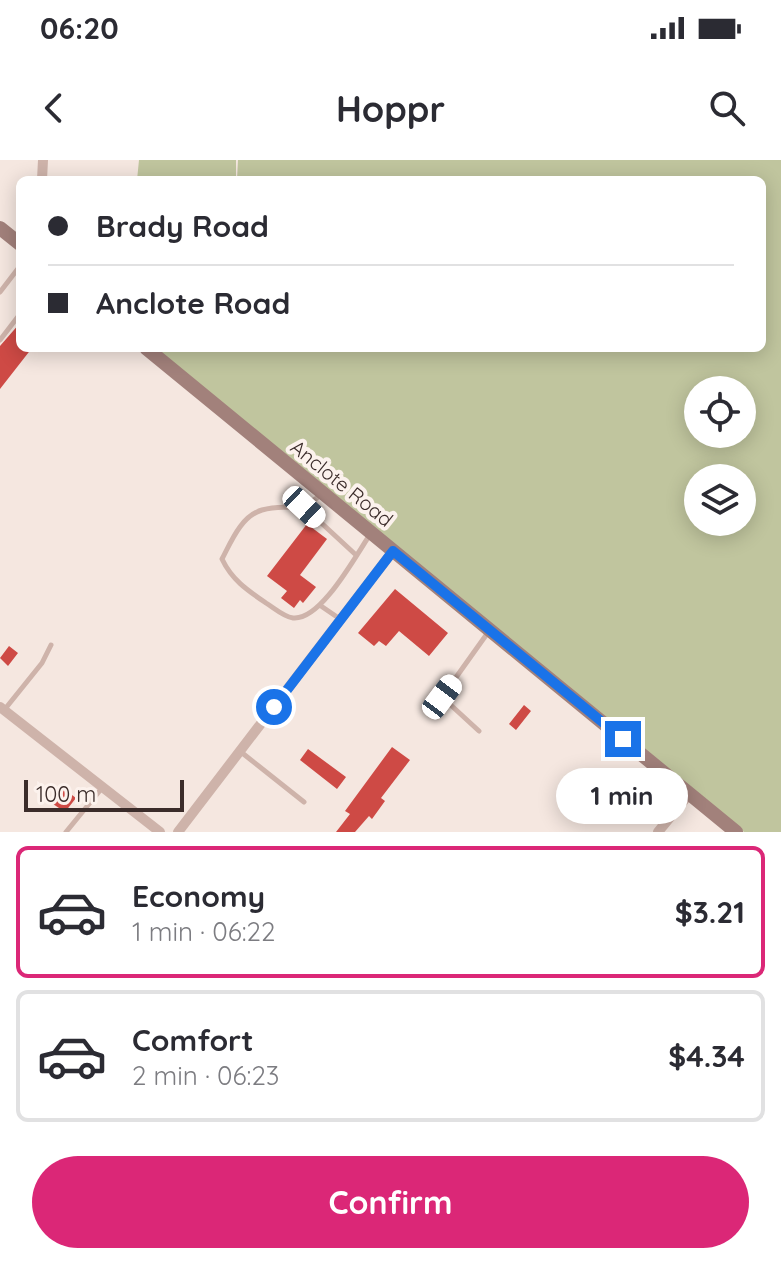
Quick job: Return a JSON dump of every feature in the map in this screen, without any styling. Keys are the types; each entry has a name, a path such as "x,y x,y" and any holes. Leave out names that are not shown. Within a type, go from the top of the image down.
{"street":[{"path":"0,228 16,241"},
{"name":"Anclote Road","path":"151,352 736,832"},
{"path":"178,832 393,551"},
{"path":"2,708 160,832"},
{"path":"658,832 690,793"}],"lane":[{"path":"0,292 16,271"},
{"path":"0,340 16,319"},
{"path":"323,493 304,507 259,510 247,518 222,559 241,586 290,619 306,618 321,606 371,533"},
{"path":"304,507 356,555"},
{"path":"321,606 341,620"},
{"path":"479,731 442,697 490,630"},
{"path":"2,708 42,663 51,645"},
{"path":"240,751 304,802"},
{"path":"66,832 103,787"}],"green space":[{"path":"139,160 236,160 236,176 137,176"},
{"path":"238,160 781,160 781,832 744,832 160,352 766,352 766,176 237,176"}],"building":[{"path":"16,328 16,352 29,352 0,389 0,346"},
{"path":"307,524 327,539 300,575 316,587 303,603 300,600 294,608 281,598 287,591 267,576"},
{"path":"395,589 448,633 429,656 399,631 386,646 379,641 374,646 358,633"},
{"path":"9,646 18,653 8,666 0,658"},
{"path":"524,705 531,711 516,730 509,724"},
{"path":"392,747 410,760 381,798 385,801 372,819 369,816 355,832 336,832 350,814 345,811"},
{"path":"308,749 346,777 337,789 300,760"},
{"path":"64,789 76,798 65,812 53,804"}],"route":[{"path":"274,707 393,551 623,739"}]}
